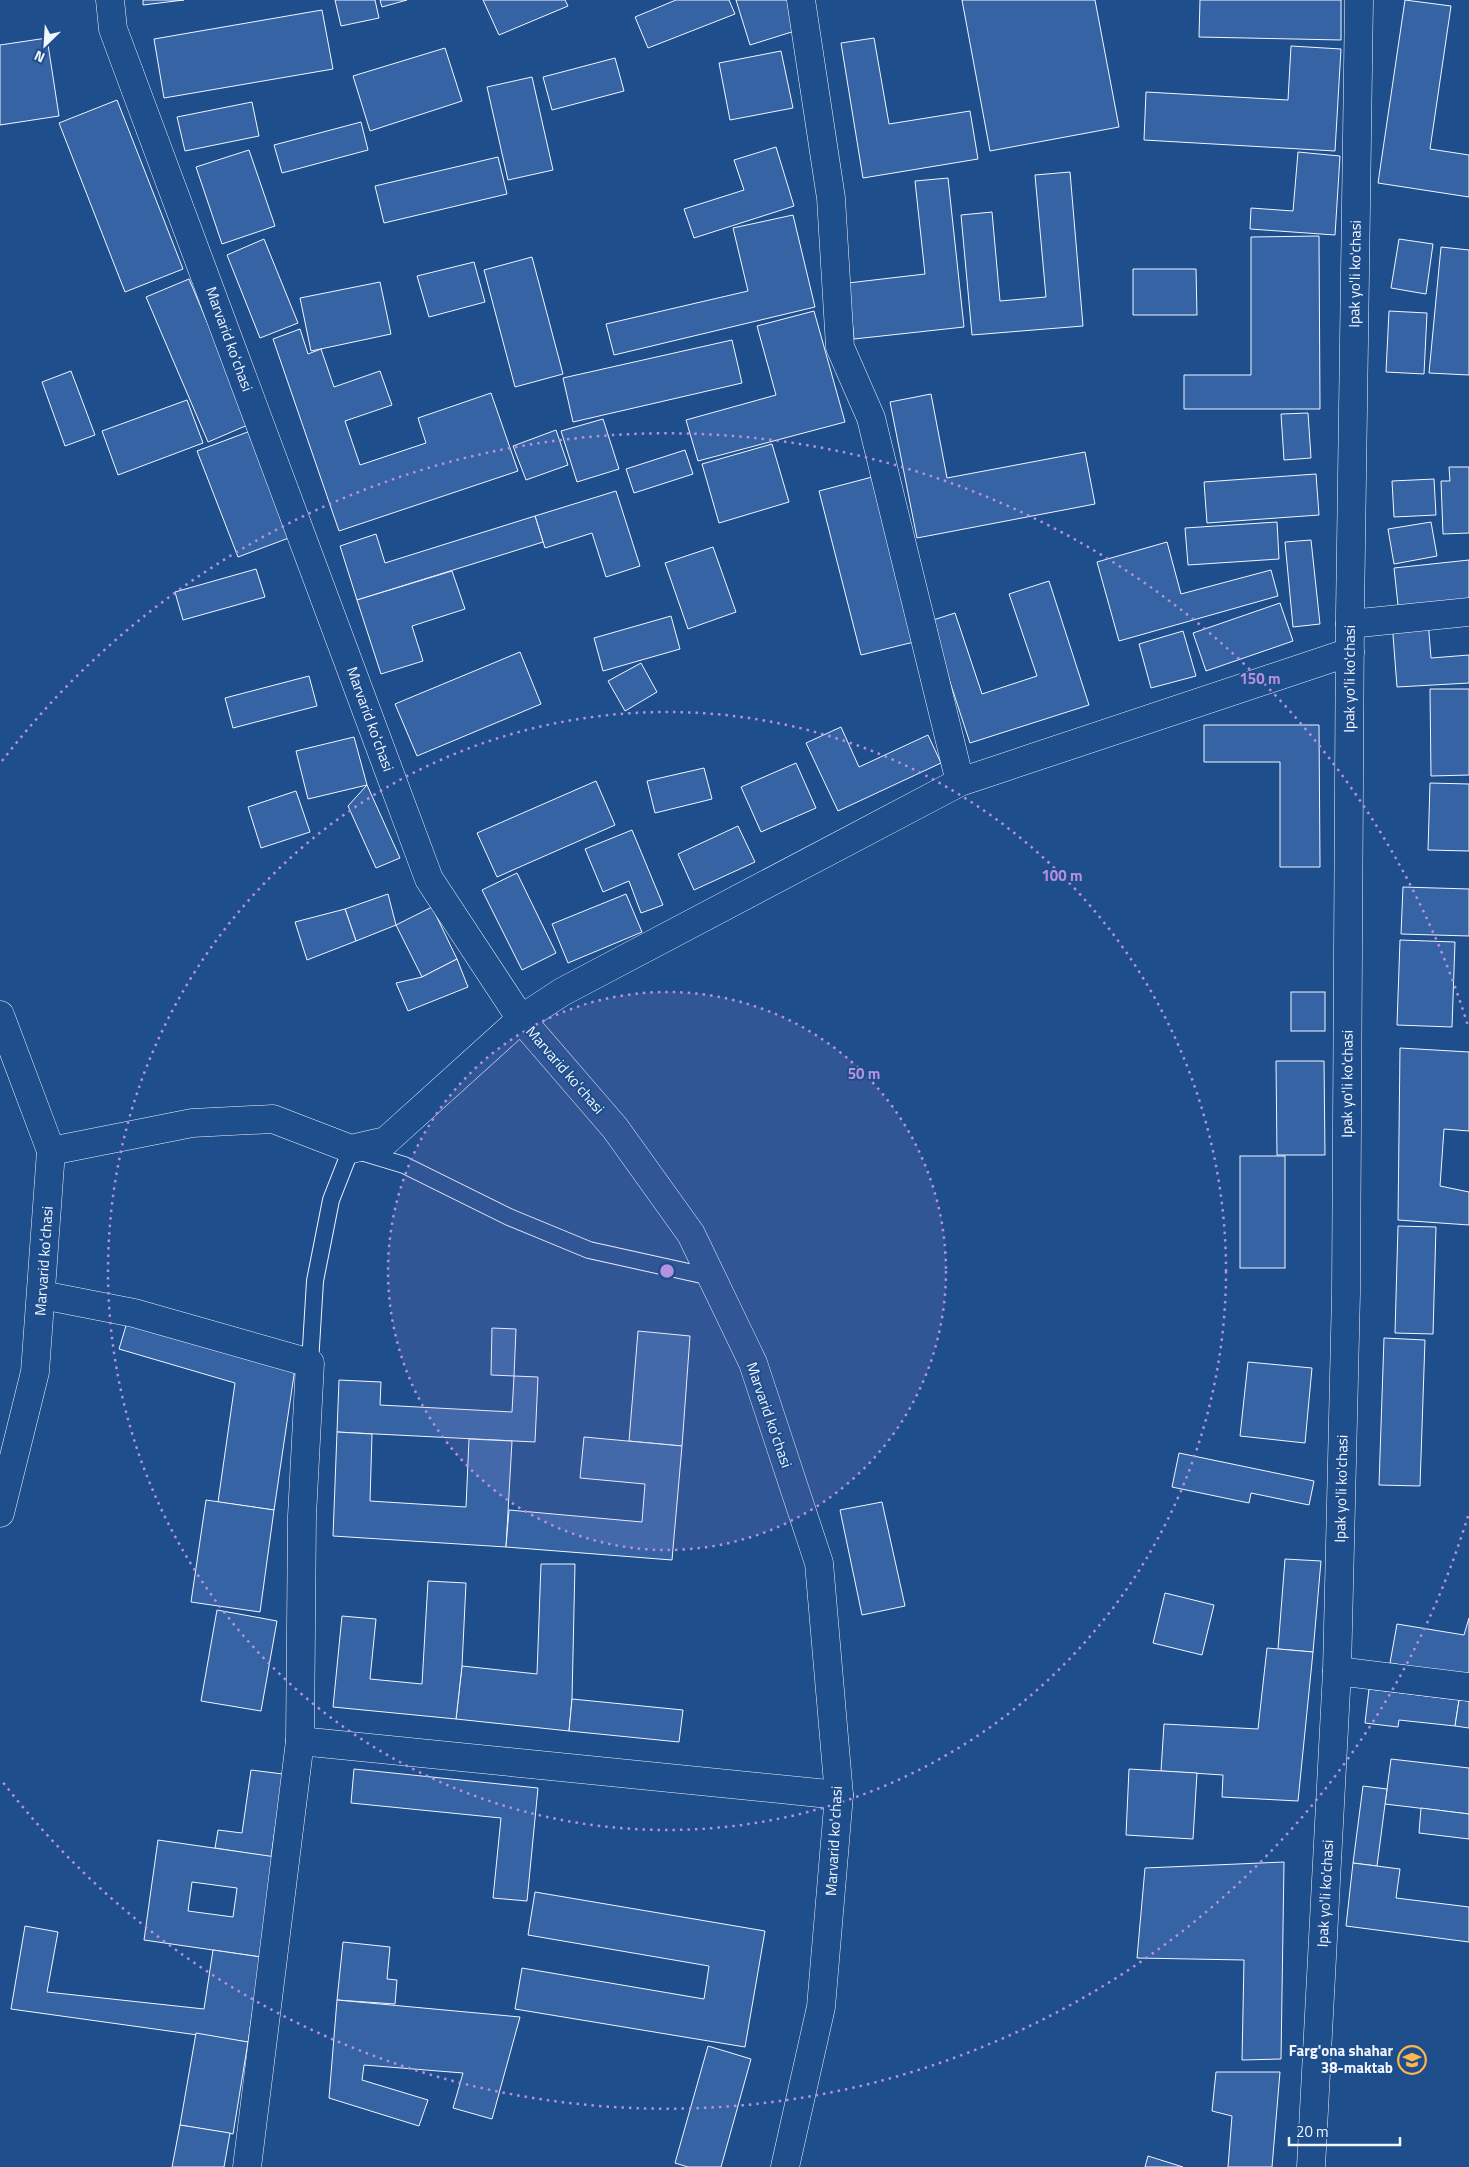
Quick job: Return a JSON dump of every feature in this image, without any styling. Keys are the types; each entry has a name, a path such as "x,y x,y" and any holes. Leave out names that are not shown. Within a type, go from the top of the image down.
{"street":[{"name":"Marvarid koʻchasi","path":"110,0 113,29 429,879 521,1019 615,1128 691,1234 753,1363 819,1563 839,1796 821,2007 785,2167"},
{"path":"801,0 831,198 840,347 872,418 960,782"},
{"name":"Ipak yo'li ko'chasi","path":"1311,2167 1337,1670 1346,1293 1350,624 1359,0"},
{"path":"1350,624 1469,612"},
{"path":"51,1151 192,1124 273,1119 351,1149 386,1141 521,1019 562,992 960,782 1350,652"},
{"name":"Marvarid koʻchasi","path":"0,1015 51,1151 36,1372 1,1505"},
{"path":"42,1294 134,1313 310,1363 302,1516 300,1741 247,2167"},
{"path":"1337,1670 1469,1687"},
{"path":"300,1741 839,1796"}],"lane":[{"path":"310,1363 315,1281 330,1200 351,1149 404,1165 509,1216 589,1250 711,1277"}],"building":[{"path":"143,0 184,0 143,5"},
{"path":"335,0 375,0 379,18 341,26"},
{"path":"380,0 407,0 382,7"},
{"path":"483,0 565,0 568,6 499,35"},
{"path":"676,0 729,0 735,14 648,48 635,17"},
{"path":"736,0 789,0 798,30 750,45"},
{"path":"962,0 1095,0 1119,127 990,151"},
{"path":"1200,0 1341,0 1341,40 1199,37"},
{"path":"1405,0 1451,6 1430,149 1469,155 1469,197 1378,183"},
{"path":"322,10 333,69 164,98 154,39"},
{"path":"47,38 59,116 0,125 0,45"},
{"path":"874,38 889,124 970,111 978,159 863,178 841,43"},
{"path":"1291,46 1341,49 1335,151 1144,140 1146,92 1288,100"},
{"path":"445,48 462,101 370,131 353,76"},
{"path":"781,51 793,108 730,120 719,63"},
{"path":"615,58 624,91 552,110 543,77"},
{"path":"532,77 553,170 508,180 487,87"},
{"path":"117,100 183,269 125,292 59,123"},
{"path":"252,102 259,136 185,151 177,117"},
{"path":"361,122 368,150 282,173 274,145"},
{"path":"776,147 794,206 694,238 684,209 744,190 734,160"},
{"path":"249,150 275,226 222,244 196,167"},
{"path":"1298,152 1340,156 1335,235 1250,229 1251,208 1293,211"},
{"path":"498,157 507,194 384,223 375,186"},
{"path":"1070,172 1083,326 972,335 961,215 992,212 1000,301 1046,297 1035,175"},
{"path":"948,178 964,327 854,339 848,283 925,274 915,181"},
{"path":"793,215 815,307 614,355 606,324 748,291 733,228"},
{"path":"1319,236 1320,409 1184,409 1184,375 1251,375 1251,237"},
{"path":"264,239 298,323 260,338 227,255"},
{"path":"1399,239 1433,244 1426,294 1391,288"},
{"path":"1441,247 1469,250 1469,375 1429,373"},
{"path":"532,257 563,374 515,387 484,270"},
{"path":"474,262 485,302 429,317 417,276"},
{"path":"1133,269 1196,269 1197,315 1133,315"},
{"path":"189,279 250,424 208,442 146,297"},
{"path":"380,282 391,334 311,351 300,298"},
{"path":"814,311 845,422 698,461 686,420 776,395 757,326"},
{"path":"1389,311 1427,313 1424,374 1386,372"},
{"path":"300,329 308,354 321,349 334,387 380,371 392,405 345,421 360,465 426,443 418,418 491,393 518,471 339,531 273,339"},
{"path":"732,340 742,383 573,422 563,378"},
{"path":"71,371 95,435 65,446 42,382"},
{"path":"931,394 947,478 1085,452 1095,504 917,538 890,402"},
{"path":"187,400 203,443 118,475 102,431"},
{"path":"1308,413 1311,458 1284,460 1281,414"},
{"path":"603,419 619,469 577,482 561,431"},
{"path":"253,430 294,536 238,557 197,451"},
{"path":"556,430 568,465 526,480 513,446"},
{"path":"772,444 789,502 719,523 702,464"},
{"path":"685,450 693,474 634,493 626,469"},
{"path":"1449,467 1469,467 1469,533 1443,534 1441,481 1450,481"},
{"path":"1316,474 1319,515 1207,523 1204,482"},
{"path":"876,476 918,641 861,655 819,491"},
{"path":"1434,479 1436,515 1394,517 1392,481"},
{"path":"616,491 640,566 606,577 592,533 545,548 535,516"},
{"path":"535,516 543,542 357,600 340,546 376,534 385,563"},
{"path":"1277,522 1279,559 1188,565 1185,528"},
{"path":"1431,522 1437,556 1394,564 1388,529"},
{"path":"1311,540 1320,624 1293,627 1285,542"},
{"path":"1167,542 1181,594 1271,570 1278,596 1119,641 1097,562"},
{"path":"713,547 736,612 688,629 665,563"},
{"path":"1469,560 1469,607 1399,614 1394,568"},
{"path":"256,569 265,597 183,620 175,592"},
{"path":"452,571 465,609 412,626 423,661 381,674 357,600"},
{"path":"1049,581 1089,705 970,743 930,621 955,613 982,694 1037,676 1009,594"},
{"path":"1280,603 1293,641 1206,671 1193,633"},
{"path":"671,616 680,649 603,671 594,638"},
{"path":"1428,620 1431,658 1469,655 1469,683 1397,687 1392,622"},
{"path":"1183,631 1196,676 1151,688 1139,644"},
{"path":"520,652 541,704 417,756 395,704"},
{"path":"641,663 657,692 625,711 608,681"},
{"path":"309,676 317,706 233,728 225,698"},
{"path":"1430,689 1469,689 1469,775 1431,776"},
{"path":"1204,725 1319,725 1320,867 1280,867 1280,762 1204,762"},
{"path":"841,727 859,767 928,735 941,763 838,811 806,743"},
{"path":"354,737 367,785 308,799 296,751"},
{"path":"796,763 816,808 761,832 741,787"},
{"path":"704,768 712,799 655,813 647,781"},
{"path":"596,781 615,825 497,877 477,833"},
{"path":"1430,783 1469,784 1469,851 1428,850"},
{"path":"367,785 400,858 376,868 348,806"},
{"path":"296,791 310,832 261,848 248,807"},
{"path":"738,826 755,862 694,890 678,854"},
{"path":"632,830 663,905 641,913 629,881 603,892 585,849"},
{"path":"517,873 556,953 522,970 482,890"},
{"path":"1403,887 1469,889 1469,936 1401,934"},
{"path":"388,894 396,925 356,941 345,909"},
{"path":"626,894 642,932 568,963 552,924"},
{"path":"432,907 457,959 422,977 396,925"},
{"path":"345,909 356,941 307,960 295,922"},
{"path":"1400,940 1455,942 1452,1027 1397,1025"},
{"path":"457,959 468,987 408,1011 396,983 422,977"},
{"path":"1291,992 1325,992 1325,1031 1291,1031"},
{"path":"1400,1048 1469,1052 1469,1131 1444,1129 1440,1186 1469,1192 1469,1225 1398,1220"},
{"path":"1276,1061 1324,1061 1325,1155 1277,1155"},
{"path":"1240,1156 1285,1156 1285,1268 1240,1268"},
{"path":"1398,1226 1436,1227 1433,1334 1395,1333"},
{"path":"128,1319 295,1368 274,1510 218,1502 235,1383 119,1349"},
{"path":"492,1328 516,1329 514,1376 491,1375"},
{"path":"638,1331 690,1336 682,1446 629,1441"},
{"path":"1384,1338 1425,1340 1420,1486 1379,1485"},
{"path":"1248,1362 1312,1368 1305,1443 1240,1436"},
{"path":"514,1376 538,1377 535,1442 337,1432 339,1380 381,1382 380,1405 512,1412"},
{"path":"337,1432 372,1434 370,1501 466,1507 469,1439 512,1441 506,1547 333,1536"},
{"path":"584,1437 682,1446 672,1560 506,1547 509,1510 642,1522 645,1484 580,1478"},
{"path":"1179,1453 1314,1481 1309,1505 1251,1493 1249,1503 1172,1487"},
{"path":"206,1500 274,1510 260,1612 191,1602"},
{"path":"882,1502 905,1606 862,1615 840,1510"},
{"path":"1285,1559 1321,1561 1313,1652 1278,1649"},
{"path":"541,1564 575,1564 572,1699 569,1731 456,1719 462,1666 537,1674"},
{"path":"428,1581 466,1583 462,1666 456,1719 333,1707 342,1616 376,1619 370,1679 422,1684"},
{"path":"1165,1593 1214,1605 1202,1655 1153,1643"},
{"path":"217,1610 277,1621 261,1711 201,1701"},
{"path":"1469,1618 1469,1676 1390,1663 1397,1624 1464,1635"},
{"path":"1267,1648 1313,1652 1298,1801 1222,1797 1223,1775 1161,1771 1164,1724 1258,1729"},
{"path":"1369,1689 1459,1700 1455,1726 1399,1720 1398,1727 1365,1723"},
{"path":"572,1699 683,1710 679,1742 569,1731"},
{"path":"1459,1700 1469,1701 1469,1728 1455,1726"},
{"path":"1391,1759 1469,1768 1469,1814 1385,1804"},
{"path":"354,1769 538,1788 527,1901 493,1898 501,1818 351,1803"},
{"path":"1129,1769 1197,1773 1193,1839 1126,1835"},
{"path":"251,1770 283,1774 271,1857 215,1848 218,1830 242,1833"},
{"path":"1363,1786 1387,1789 1377,1866 1353,1863"},
{"path":"1421,1808 1469,1814 1469,1839 1419,1833"},
{"path":"158,1840 276,1857 261,1957 144,1940","holes":["192,1882 237,1888 233,1917 188,1911"]},
{"path":"1284,1862 1281,2059 1242,2060 1244,1960 1137,1958 1145,1868"},
{"path":"1353,1863 1400,1869 1396,1898 1469,1907 1469,1942 1346,1926"},
{"path":"535,1892 765,1931 745,2047 515,2009 522,1968 704,1999 709,1966 528,1935"},
{"path":"25,1926 58,1932 47,1992 204,2009 213,1950 261,1957 248,2042 11,2009"},
{"path":"343,1942 390,1947 387,1979 397,1980 395,2004 337,2000"},
{"path":"337,2000 520,2017 492,2119 453,2108 463,2073 364,2065 362,2080 428,2100 419,2126 329,2098"},
{"path":"196,2033 248,2042 233,2134 180,2125"},
{"path":"708,2046 751,2059 721,2167 688,2167 675,2163"},
{"path":"1216,2072 1280,2072 1272,2167 1228,2167 1232,2116 1212,2111"},
{"path":"180,2125 230,2133 224,2167 172,2167"},
{"path":"1148,2156 1183,2167 1145,2167"}],"place":[{"name":"Farg'ona shahar 38-maktab","path":"1412,2060"}]}
